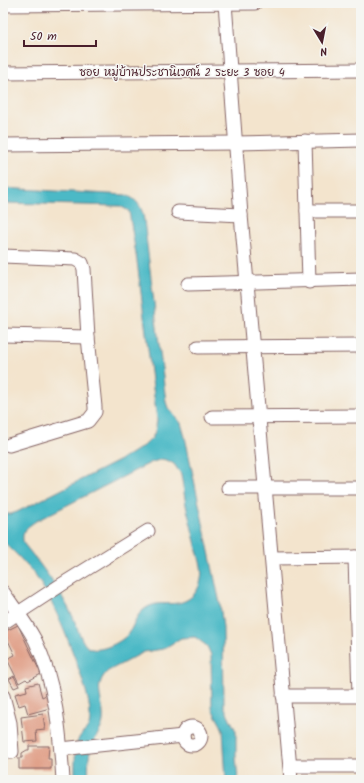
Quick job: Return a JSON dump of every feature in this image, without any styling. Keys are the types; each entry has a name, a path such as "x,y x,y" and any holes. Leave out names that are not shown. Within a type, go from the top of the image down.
{"street":[{"path":"225,3 229,72 248,282 252,347 291,780"},
{"path":"3,5 255,3"},
{"name":"ซอย หมู่บ้านประชานิเวศน์ 2 ระยะ 3 ซอย 4","path":"3,73 361,70"},
{"path":"3,145 236,143 361,140"},
{"path":"305,141 309,282"},
{"path":"307,212 361,211"},
{"path":"178,212 241,215"},
{"path":"3,256 75,259 79,260 82,264 84,269 88,337 95,407 95,412 88,421 9,445"},
{"path":"188,284 309,282 361,279"},
{"path":"3,335 88,337"},
{"path":"198,347 361,346"},
{"path":"212,417 361,416"},
{"path":"228,488 361,488"},
{"path":"3,624 61,585 148,531"},
{"path":"272,558 358,557 360,696 283,696"},
{"path":"3,592 34,640 44,663 54,703 61,749 63,780"},
{"path":"3,696 10,723 12,752"},
{"path":"61,749 183,736"},
{"path":"290,766 361,766"}],"water":[{"path":"3,188 126,195 134,199 141,208 144,220 166,402 168,408 181,423 185,437 220,604 223,628 224,706 236,731 238,780 226,780 223,730 212,708 211,655 207,646 195,637 181,638 163,649 144,652 108,671 100,683 99,689 103,721 90,750 88,780 75,780 77,742 88,728 90,722 90,710 87,696 76,661 56,612 46,593 33,572 3,541 3,514 17,512 124,458 146,444 152,438 155,432 157,420 137,261 129,211 120,206 3,203","holes":["162,459 174,464 181,474 186,505 201,566 202,572 200,584 194,594 184,601 174,604 154,605 146,608 139,614 132,628 120,641 104,648 89,648 84,643 73,617 57,588 24,544 23,536 25,530 36,521 150,463"]}],"building":[{"path":"18,625 41,674 28,681 26,679 19,683 7,659 15,655 4,632"},
{"path":"14,676 19,686 14,688 9,679"},
{"path":"38,683 42,697 46,695 50,708 28,714 25,704 19,706 15,694 27,691 26,686"},
{"path":"43,714 45,729 36,730 37,741 24,742 21,717"},
{"path":"29,746 49,746 48,759 51,759 51,769 19,769 19,758 22,758 22,753 29,750"}]}
